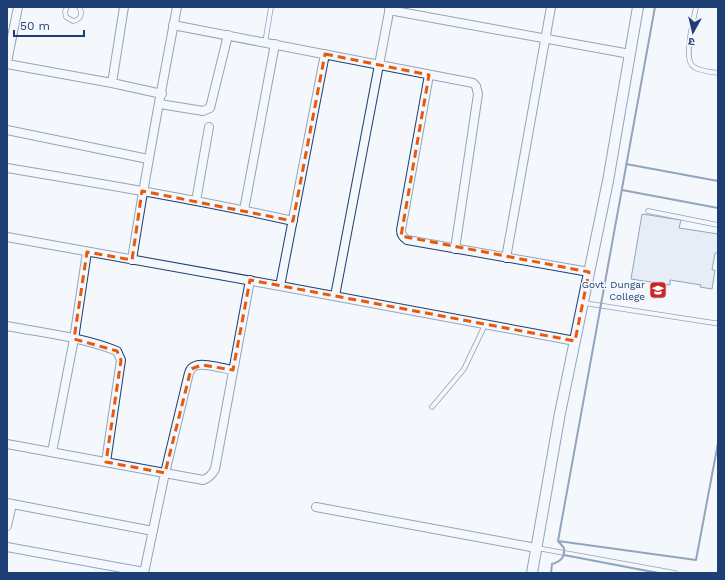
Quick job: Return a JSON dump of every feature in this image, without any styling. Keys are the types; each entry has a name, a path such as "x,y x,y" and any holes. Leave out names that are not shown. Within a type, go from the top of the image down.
{"street":[{"path":"18,7 7,63 162,94"},
{"path":"112,83 124,7"},
{"path":"132,260 142,191 162,94 177,7"},
{"path":"506,258 551,7"},
{"path":"532,573 575,341 608,181 638,7"},
{"path":"334,296 389,9 630,54"},
{"path":"173,26 265,42 473,84 476,86 478,89 478,94 455,249"},
{"path":"160,104 203,111 210,108 228,36"},
{"path":"244,210 275,44"},
{"path":"280,286 325,54"},
{"path":"429,75 401,234 403,238 455,249 589,272"},
{"path":"196,201 209,127"},
{"path":"7,130 148,159"},
{"path":"7,168 196,201 293,221"},
{"path":"7,237 250,280 575,341"},
{"path":"52,452 74,339 87,252"},
{"path":"7,444 203,480 208,479 215,469 250,280"},
{"path":"7,326 74,339 108,347 117,351 121,360 106,462"},
{"path":"7,547 144,572 188,373 196,365 233,370"},
{"path":"7,526 9,503 153,531"},
{"path":"316,507 536,548"}],"lane":[{"path":"67,7 65,14 68,19 73,21 78,19 81,15 81,10 79,7"},
{"path":"265,42 272,7"},
{"path":"696,7 688,50 689,62 692,67 718,73"},
{"path":"648,211 718,225"},
{"path":"583,303 714,323 718,322"},
{"path":"432,407 464,369 486,324"},
{"path":"536,548 674,573"}],"highlighted area":[{"path":"325,54 429,75 401,236 589,272 575,341 250,280 233,370 202,365 191,369 165,473 106,462 121,360 117,351 74,339 87,252 132,260 142,191 293,221"}],"building":[{"path":"642,214 681,220 679,228 718,234 718,253 715,253 712,270 715,270 712,289 700,287 701,285 670,280 670,285 631,279"}],"wall":[{"path":"655,7 558,541 696,560 718,443"},
{"path":"626,164 718,181"},
{"path":"622,190 718,208"},
{"path":"551,573 552,564 558,562 564,554 564,548 558,541"},
{"path":"564,555 658,573"}],"place":[{"name":"Govt. Dungar College","path":"658,290"}]}
